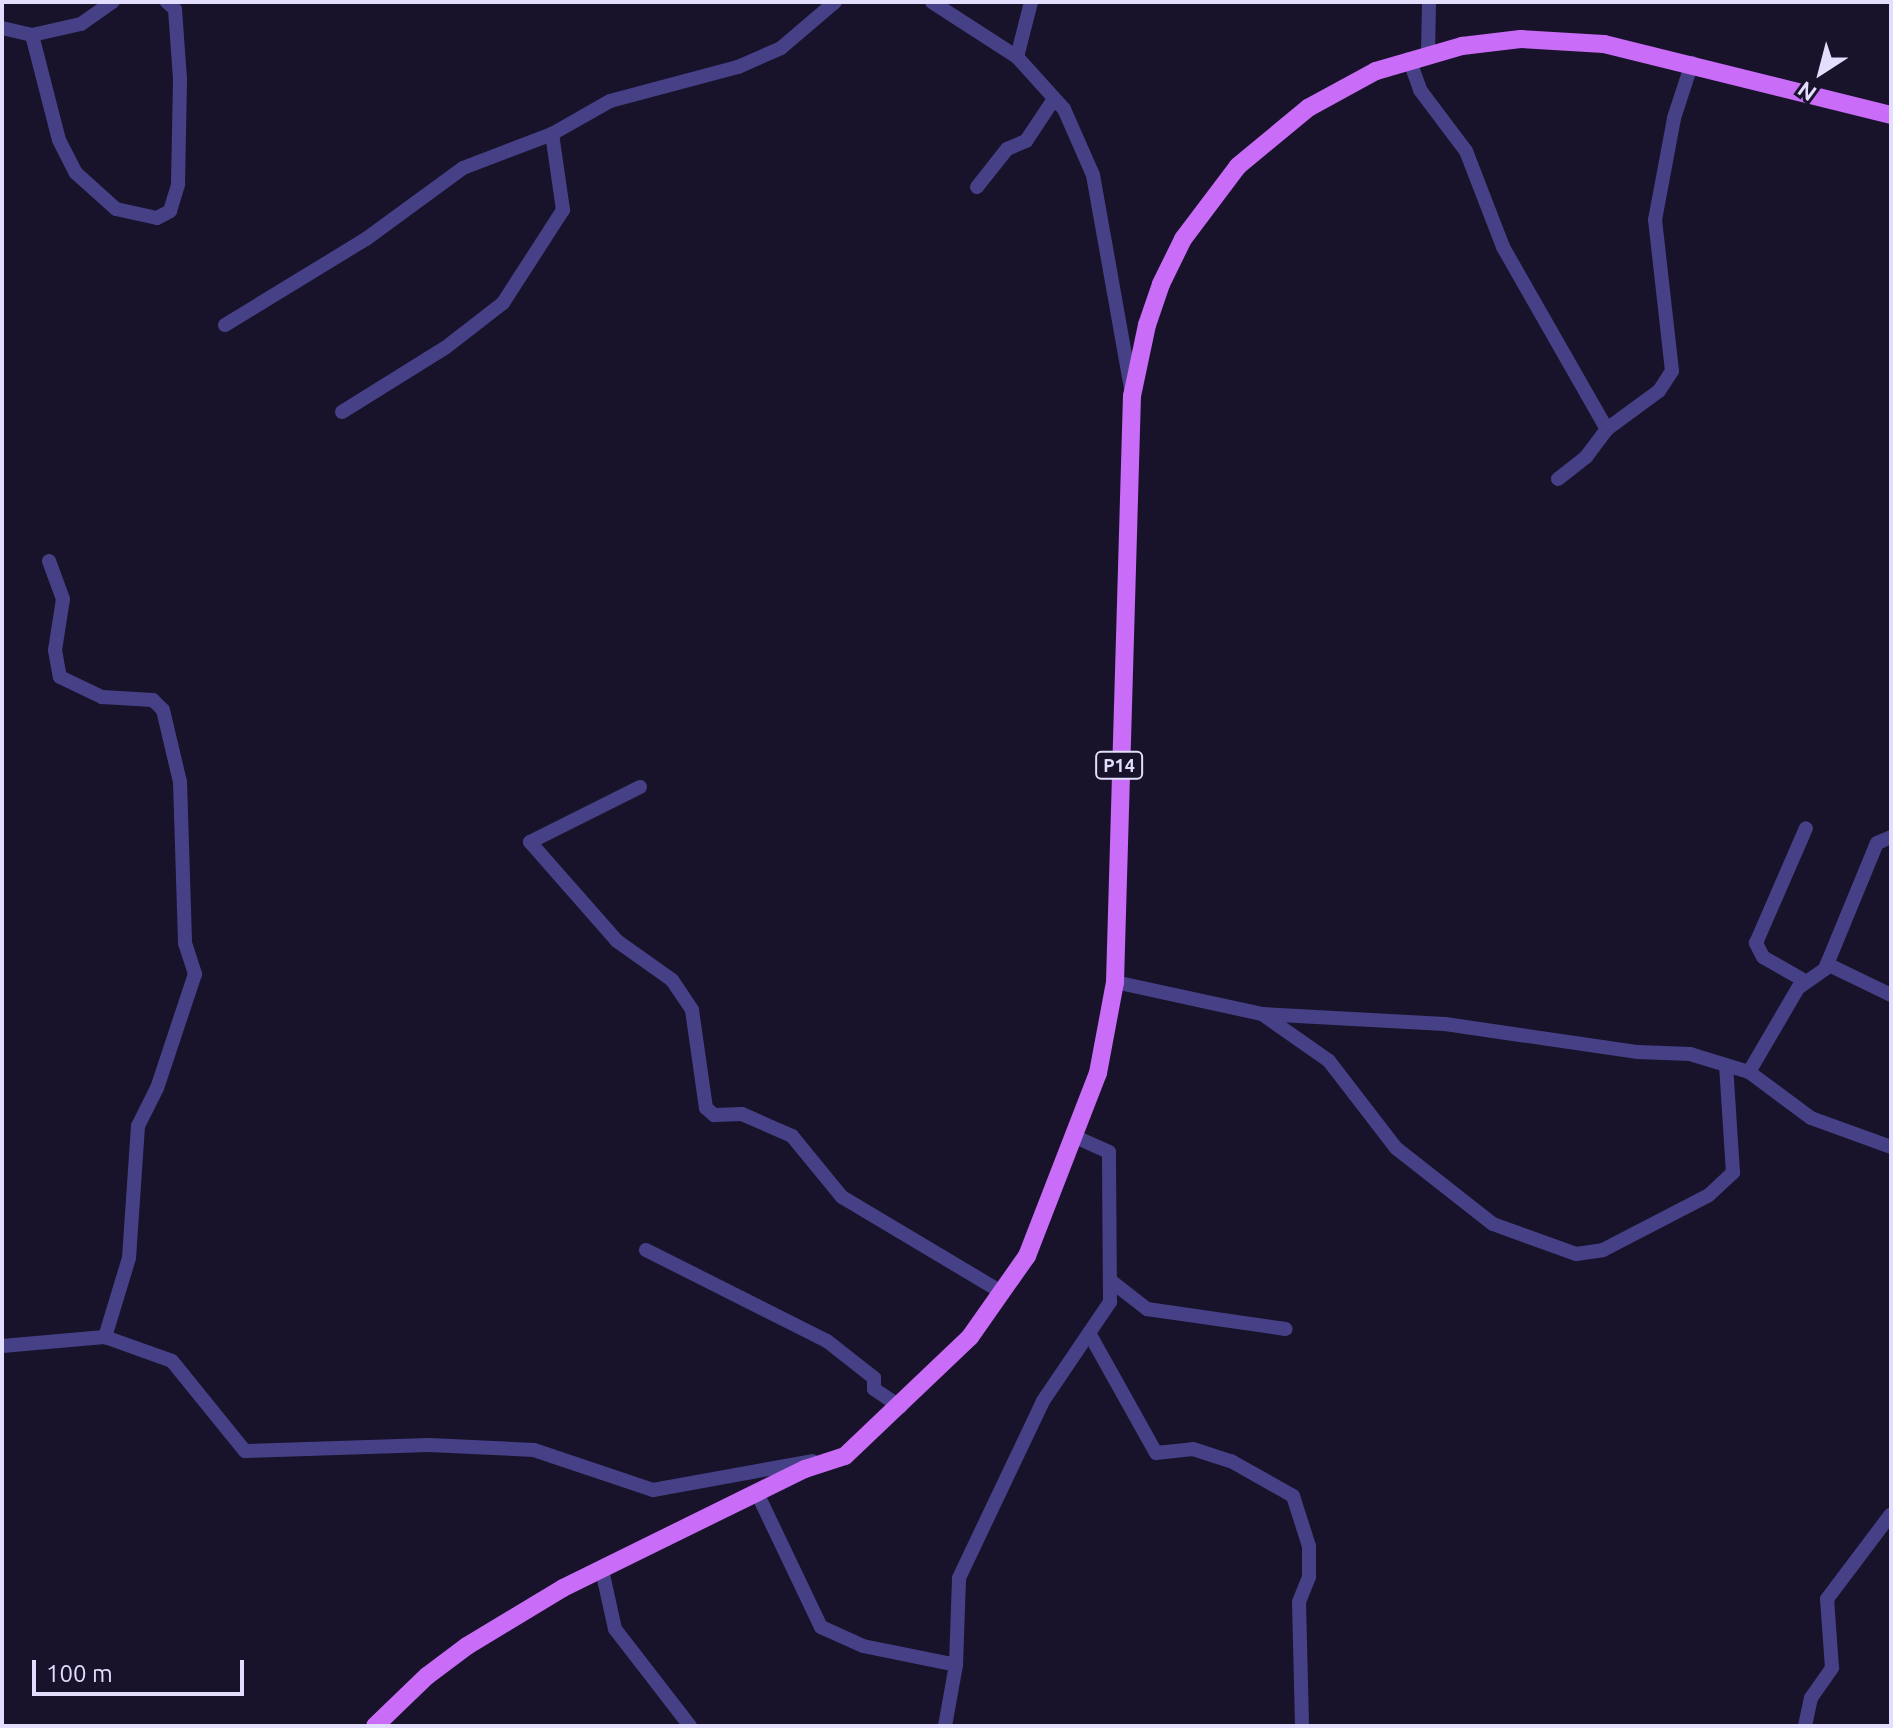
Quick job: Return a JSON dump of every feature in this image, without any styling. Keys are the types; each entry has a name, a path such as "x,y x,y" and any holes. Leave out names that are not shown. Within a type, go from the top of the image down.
{"main road":[{"name":"P14","path":"375,1726 467,1646 602,1570 805,1469 845,1456 901,1407 970,1337 1027,1256 1098,1073 1115,982 1132,396 1147,325 1161,284 1210,199 1238,166 1308,108 1409,59 1540,37 1604,44 1692,63 1891,115"}],"street":[{"path":"2,28 32,35 81,24 113,2"},
{"path":"32,35 59,140 76,173 116,209 157,218 170,211 178,184 180,79 175,9 167,2"},
{"path":"225,325 366,239 463,168 552,134 610,101 738,67 781,48 835,2"},
{"path":"932,2 1017,57 1071,122 1093,175 1132,396"},
{"path":"1017,57 1031,2"},
{"path":"1428,54 1429,2"},
{"path":"1409,59 1420,90 1466,151 1503,247 1607,429"},
{"path":"1558,479 1586,457 1607,429 1659,391 1672,371 1655,220 1674,118 1692,63"},
{"path":"977,187 1007,149 1026,141 1054,99"},
{"path":"342,412 445,348 503,303 563,210 552,134"},
{"path":"49,561 63,599 55,650 60,677 102,697 153,700 163,710 180,782 185,943 195,974 157,1088 138,1126 129,1258 105,1337"},
{"path":"640,787 530,842 617,941 672,980 692,1010 706,1108 714,1115 742,1114 792,1136 842,1197 1003,1293"},
{"path":"1805,981 1763,957 1756,943 1806,828"},
{"path":"1749,1072 1805,981 1827,964 1877,843 1891,837"},
{"path":"1827,964 1891,995"},
{"path":"1115,982 1262,1014 1445,1024 1638,1052 1690,1054 1749,1072 1811,1118 1891,1147"},
{"path":"1262,1014 1329,1061 1396,1148 1493,1224 1576,1254 1603,1250 1709,1195 1733,1173 1726,1065"},
{"path":"945,1726 956,1665 959,1578 1043,1401 1110,1302 1109,1152 1075,1137"},
{"path":"646,1250 827,1341 874,1378 874,1389 901,1407"},
{"path":"1111,1281 1147,1309 1286,1329"},
{"path":"1089,1333 1156,1453 1193,1449 1231,1461 1293,1496 1309,1546 1309,1577 1299,1602 1302,1726"},
{"path":"2,1346 105,1337 172,1361 245,1451 429,1445 534,1450 653,1490 845,1456"},
{"path":"758,1495 821,1627 863,1646 956,1665"},
{"path":"1805,1726 1811,1698 1832,1668 1827,1599 1891,1514"},
{"path":"602,1570 615,1629 690,1726"}]}
